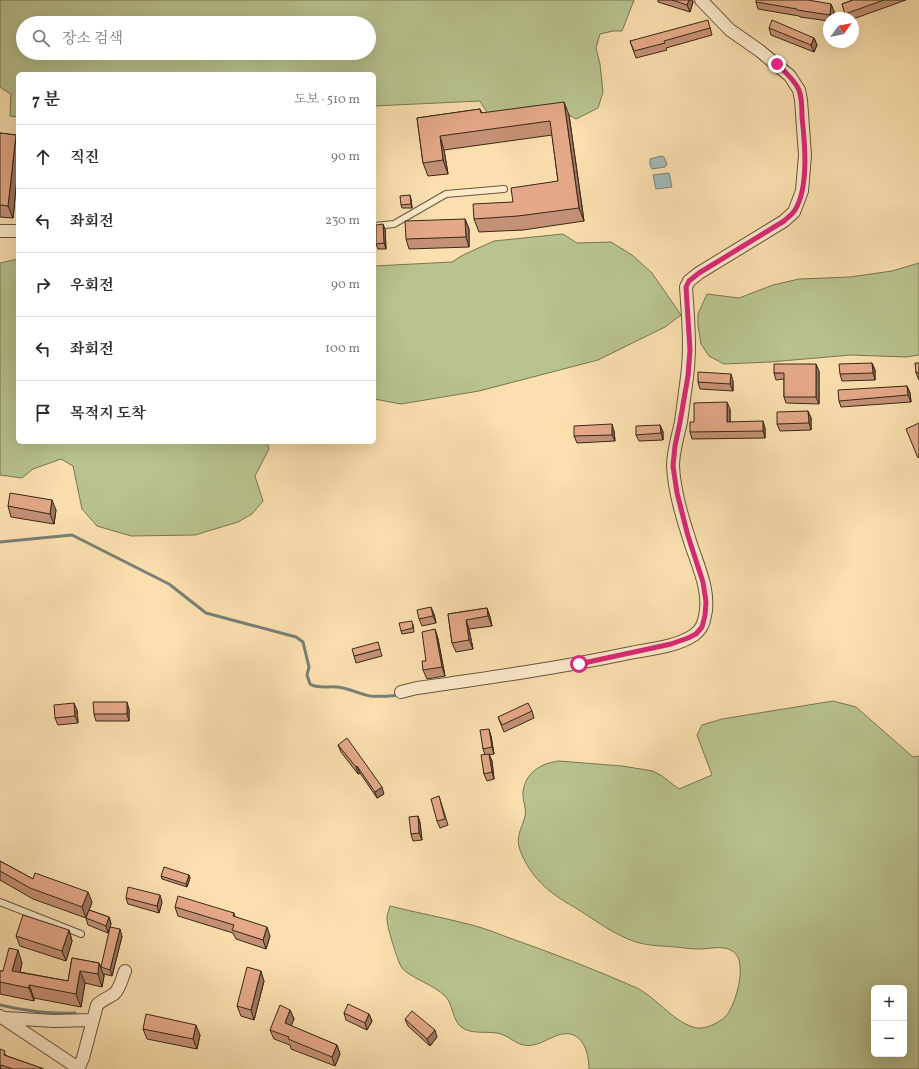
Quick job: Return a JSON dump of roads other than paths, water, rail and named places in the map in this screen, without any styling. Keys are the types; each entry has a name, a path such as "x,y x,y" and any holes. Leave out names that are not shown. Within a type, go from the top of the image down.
{"street":[{"path":"401,692 417,688 564,666 664,646 696,634 702,627 706,602 703,582 688,536 677,493 673,466 675,446 688,376 690,350 686,287 689,281 699,273 784,221 794,212 802,191 805,155 801,100 799,90 790,76 760,51 730,30 701,0"},
{"path":"0,231 16,231"},
{"path":"3,1017 75,1066 77,1069 84,1058 92,1020 97,1005 118,989 125,970"},
{"path":"3,1017 54,1021 92,1020"}],"lane":[{"path":"376,226 394,224 446,194 504,189"},
{"path":"0,902 81,934"}],"water":[{"path":"661,156 664,157 667,164 665,167 652,169 650,159"},
{"path":"669,173 672,187 656,189 653,175"}],"waterway":[{"path":"0,542 72,535 169,584 206,613 296,637 303,642 309,667 307,675 310,684 313,686 341,688 370,696 399,695"},
{"path":"0,1005 37,1012 75,1013"}]}
